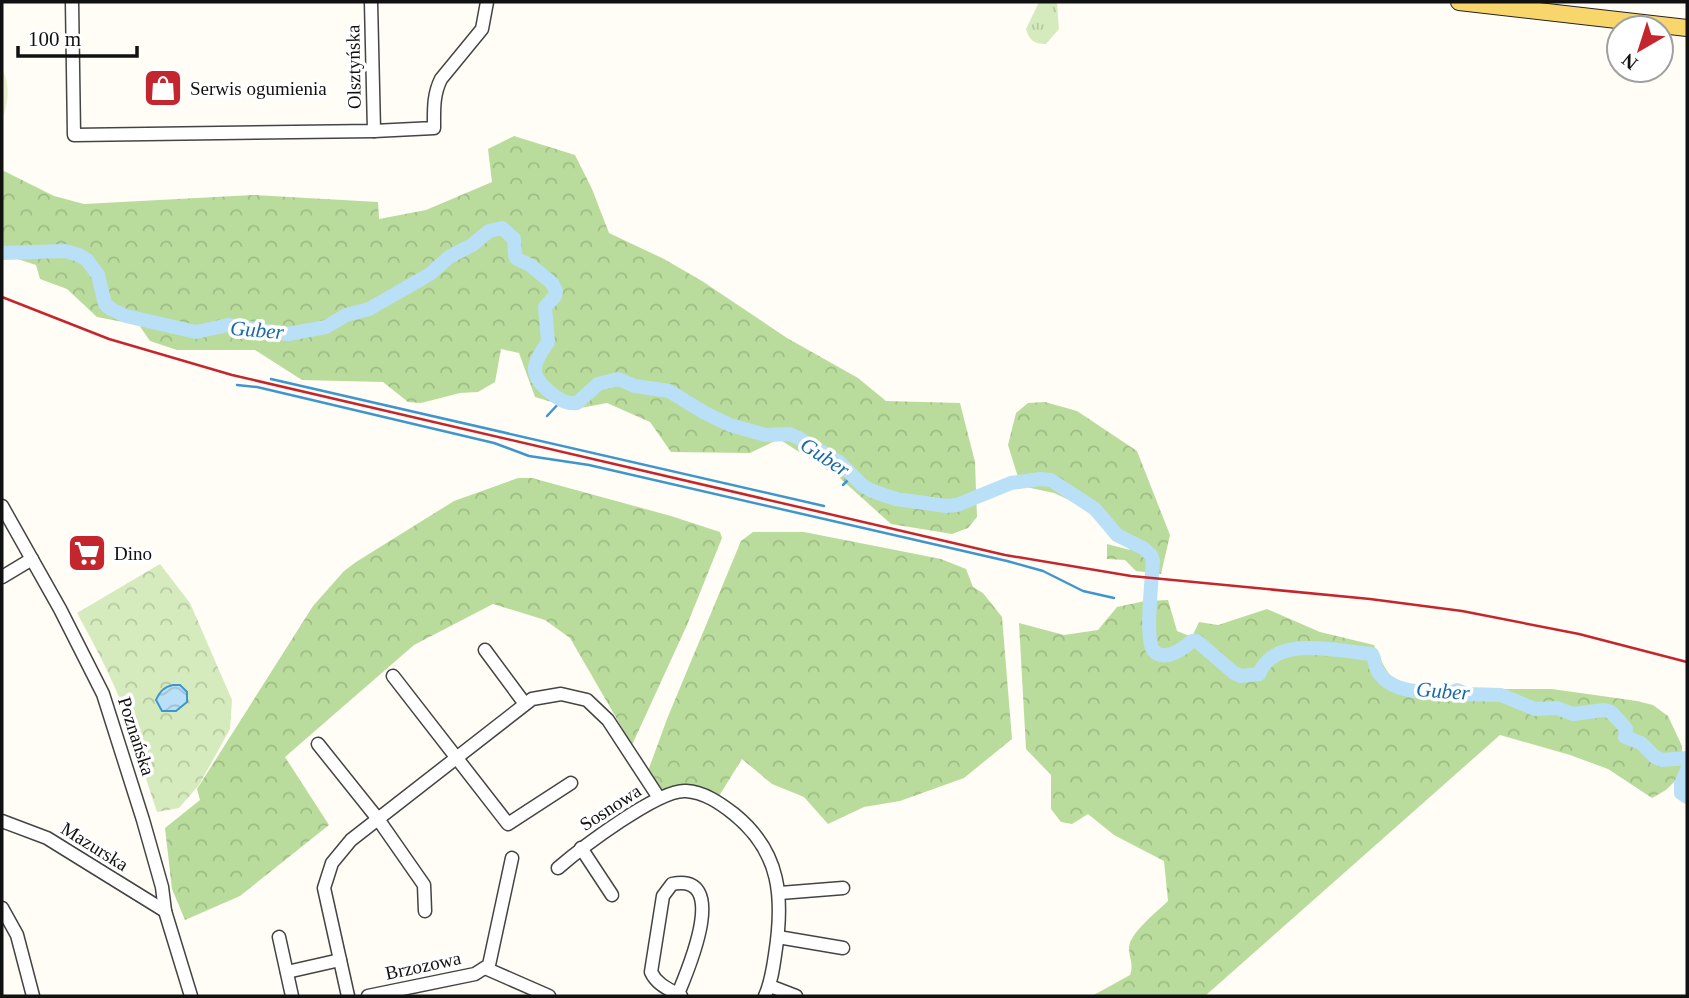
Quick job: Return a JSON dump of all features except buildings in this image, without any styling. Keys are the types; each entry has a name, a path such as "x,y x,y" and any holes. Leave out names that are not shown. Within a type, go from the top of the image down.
{"main road":[{"path":"1459,2 1687,28"}],"street":[{"path":"72,2 74,135 434,128 433,103 436,88 482,29 487,2"},
{"name":"Olsztyńska","path":"371,2 374,131"},
{"name":"Poznańska","path":"2,506 82,649 103,694 147,833 162,887 165,911 191,996"},
{"path":"2,577 32,559"},
{"path":"485,650 525,704"},
{"path":"393,677 508,824 571,783"},
{"path":"348,996 324,888 332,863 351,840 525,704 532,699 561,694 587,700 608,720 659,798 685,791 716,800 745,823 769,855 780,893 778,937 767,991 796,996"},
{"path":"318,744 378,819 424,885 425,911"},
{"name":"Sosnowa","path":"558,868 581,848 659,798"},
{"name":"Mazurska","path":"2,821 47,838 165,911"},
{"name":"Sosnowa","path":"581,848 612,895"},
{"name":"Brzozowa","path":"368,996 475,974 489,965 512,858"},
{"path":"687,883 700,896 702,919 698,944 678,996 658,983 651,972 663,896 672,884 687,883"},
{"path":"780,893 843,888"},
{"path":"2,908 17,935 33,996"},
{"path":"279,937 292,996"},
{"path":"778,937 843,948"},
{"path":"287,972 340,960"},
{"name":"Brzozowa","path":"485,968 549,996"}],"green space":[{"path":"1039,2 1057,2 1059,29 1046,44 1033,41 1026,29"},
{"path":"2,69 8,94 2,120"},
{"path":"514,136 575,155 609,233 664,259 702,281 787,338 858,378 886,401 960,403 975,462 977,517 968,528 952,534 891,524 841,479 779,439 750,453 671,452 650,422 607,403 575,409 535,397 519,353 501,349 495,382 478,392 460,393 421,403 408,402 383,382 302,380 255,350 177,350 150,341 139,325 97,317 67,289 40,279 36,265 2,254 2,170 54,196 84,204 253,195 378,202 379,219 426,210 492,182 488,149"},
{"path":"1045,402 1077,411 1137,451 1170,535 1161,574 1136,571 1125,560 1107,559 1107,544 1130,550 1097,513 1054,493 1026,487 1017,474 1008,445 1016,413 1028,403"},
{"path":"518,478 532,478 720,532 722,538 687,625 632,745 570,638 545,620 493,604 414,645 285,757 329,825 240,896 185,920 172,889 165,828 200,800 197,789 313,606 344,571 356,562 454,501"},
{"path":"753,532 804,532 941,559 966,569 973,587 983,593 1002,617 1012,739 964,778 900,801 864,807 828,824 804,797 772,784 742,759 719,796 661,794 648,771 741,541"},
{"path":"160,564 190,603 232,700 230,729 199,785 179,808 157,812 122,704 77,613"},
{"path":"1168,600 1177,631 1192,637 1199,622 1218,625 1267,609 1320,632 1374,645 1391,676 1413,686 1440,689 1446,684 1480,689 1552,689 1653,705 1668,716 1682,746 1682,765 1678,778 1666,790 1652,798 1608,769 1500,735 1205,996 1092,996 1130,975 1130,942 1151,916 1168,901 1164,861 1114,835 1088,814 1072,824 1061,822 1051,809 1051,775 1026,749 1019,623 1064,635 1098,630 1117,607 1145,601"}],"water":[{"path":"180,685 187,692 187,702 176,711 162,711 156,700 163,690"}],"waterway":[{"name":"Guber","path":"2,253 65,251 79,255 87,260 98,275 105,304 126,316 196,332 228,325 288,334 326,327 346,315 369,309 430,274 449,257 472,245 489,231 502,228 514,239 517,259 530,265 552,283 556,291 545,307 548,342 538,357 535,369 544,387 563,401 577,403 598,384 618,379 635,386 669,391 730,425 766,435 789,434 797,437 839,462 862,485 896,499 957,505 1011,483 1051,480 1095,509 1117,535 1151,555 1153,561 1149,634 1153,650 1157,654 1168,655 1192,641 1197,641 1241,676 1259,674 1267,661 1279,653 1294,649 1327,649 1372,654 1377,670 1383,678 1401,688 1432,693 1452,694 1457,690 1466,694 1501,695 1535,709 1557,708 1573,714 1604,710 1611,712 1623,725 1626,729 1625,737 1641,743 1655,757 1662,760 1687,758"},
{"path":"271,379 824,506"},
{"path":"237,385 257,387 494,443 529,456 589,465 1007,561 1043,571 1083,591 1114,598"},
{"path":"547,416 561,401"},
{"path":"843,485 853,475"},
{"name":"Guber","path":"1687,770 1681,784 1681,793 1687,797"}],"railway":[{"path":"2,297 109,339 232,375 1005,555 1131,576 1370,599 1462,611 1579,634 1687,662"}],"place":[{"name":"Serwis ogumienia","path":"163,88"},
{"name":"Dino","path":"87,553"}]}
